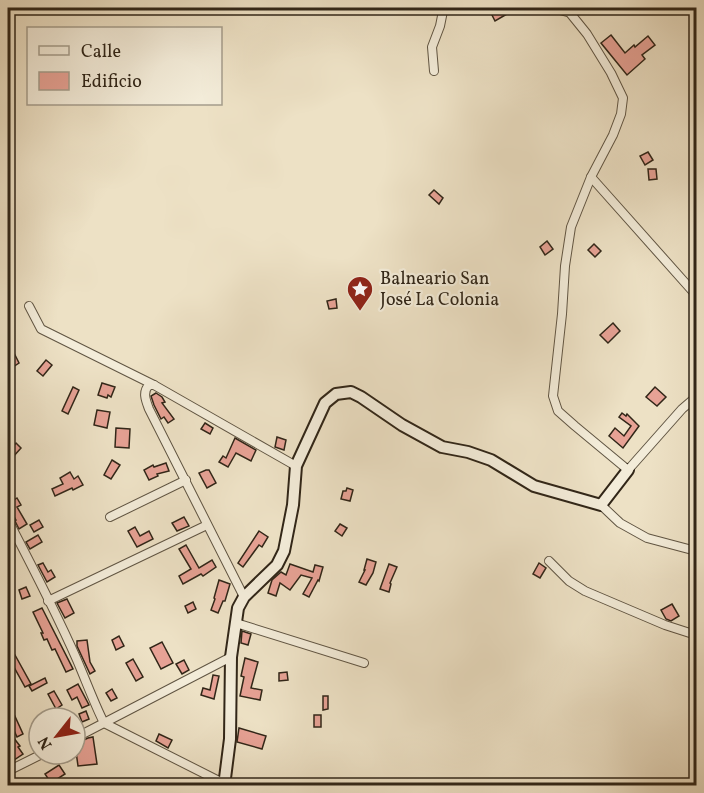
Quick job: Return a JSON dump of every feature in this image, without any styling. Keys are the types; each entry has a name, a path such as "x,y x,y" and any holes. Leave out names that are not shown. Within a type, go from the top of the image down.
{"street":[{"path":"434,70 432,47 445,8"},
{"path":"557,8 568,10 587,34 623,98 621,114 613,135 591,177 572,227 565,266 553,396 558,411 628,470"},
{"path":"591,177 696,295"},
{"path":"29,306 41,328 154,385 296,466"},
{"path":"154,385 149,385 147,388 145,398 149,409 244,597"},
{"path":"8,520 105,723 225,785 230,739 231,657 238,608 244,597 277,565 284,551 293,505 296,466 325,403 336,394 351,392 402,425 442,447 468,452 491,460 534,486 601,505 621,523 647,538 696,551"},
{"path":"601,505 628,470 682,409 696,397"},
{"path":"110,517 186,480"},
{"path":"48,601 207,525"},
{"path":"549,561 568,581 585,591 665,625 696,635"},
{"path":"236,623 364,663"},
{"path":"87,732 231,657"},
{"path":"8,771 27,762"}],"building":[{"path":"500,8 518,8 495,21 491,13"},
{"path":"611,35 625,53 648,36 655,45 642,55 645,59 627,75 601,43"},
{"path":"648,152 653,160 645,165 640,156"},
{"path":"648,169 656,169 657,179 649,180"},
{"path":"434,190 443,198 439,204 429,195"},
{"path":"547,241 553,249 545,255 540,247"},
{"path":"594,244 601,251 595,257 588,250"},
{"path":"336,299 337,308 329,309 327,301"},
{"path":"613,323 620,331 608,343 600,335"},
{"path":"12,349 19,363 13,367 8,356 8,351"},
{"path":"46,360 52,365 43,376 37,371"},
{"path":"102,383 115,387 111,397 98,395"},
{"path":"73,387 79,390 68,414 62,411"},
{"path":"655,387 666,397 657,406 646,397"},
{"path":"156,393 162,397 165,402 162,403 174,419 168,423 164,417 161,419 154,405 151,396"},
{"path":"97,410 110,412 107,428 94,425"},
{"path":"622,413 626,416 627,414 639,426 623,448 609,436 615,428 624,436 631,426 619,417"},
{"path":"205,423 213,428 210,434 201,429"},
{"path":"116,428 130,429 129,448 115,447"},
{"path":"277,437 286,440 284,450 275,447"},
{"path":"235,438 256,450 251,461 236,453 228,467 219,462 223,456 226,458"},
{"path":"16,443 21,448 12,458 8,453"},
{"path":"112,460 120,465 111,479 104,475"},
{"path":"166,463 169,471 157,474 158,476 149,480 144,470 153,465 154,467"},
{"path":"209,470 216,483 207,488 199,473"},
{"path":"70,472 74,479 78,476 83,485 55,496 52,489 63,484 60,478"},
{"path":"347,488 353,490 350,501 341,499 343,491"},
{"path":"17,498 21,505 17,507 27,524 19,529 8,506"},
{"path":"184,517 189,526 177,531 172,523"},
{"path":"39,520 43,527 34,532 30,525"},
{"path":"340,524 347,528 342,536 335,531"},
{"path":"135,527 140,536 149,531 153,539 137,547 128,531"},
{"path":"259,531 268,537 243,567 238,563"},
{"path":"38,535 42,542 30,549 26,542"},
{"path":"186,545 199,568 212,560 216,567 203,576 201,574 183,584 179,576 191,569 179,549"},
{"path":"367,559 376,562 366,585 359,582"},
{"path":"43,563 48,572 51,570 55,577 47,582 38,565"},
{"path":"539,563 546,568 540,578 533,574"},
{"path":"290,564 313,572 315,565 323,567 319,581 309,597 303,594 312,578 301,575 290,590 280,583 276,596 268,593 272,580 281,572 286,575"},
{"path":"389,564 397,567 389,592 380,589"},
{"path":"219,580 230,584 225,601 218,613 211,610"},
{"path":"26,587 30,596 22,599 19,590"},
{"path":"67,599 74,613 65,618 57,603"},
{"path":"193,602 196,609 188,613 185,606"},
{"path":"672,604 679,616 671,621 666,619 661,610"},
{"path":"42,608 73,669 66,672 55,649 52,650 47,639 44,640 33,612"},
{"path":"242,631 251,634 248,645 241,643"},
{"path":"119,636 124,646 116,650 112,640"},
{"path":"87,640 90,662 95,671 90,674 77,646 77,641"},
{"path":"162,642 173,663 161,669 150,648"},
{"path":"15,655 31,684 25,687 9,658"},
{"path":"245,658 258,662 251,688 262,690 260,700 240,696"},
{"path":"133,659 143,677 136,681 126,663"},
{"path":"184,660 189,670 182,674 176,664"},
{"path":"287,672 288,680 279,681 279,673"},
{"path":"213,675 219,676 214,699 201,695 203,688 210,690"},
{"path":"45,678 47,683 32,691 29,686"},
{"path":"78,684 89,705 81,706 77,697 72,700 67,690"},
{"path":"112,689 117,698 111,701 106,693"},
{"path":"54,691 62,705 54,706 48,694"},
{"path":"323,696 328,696 328,709 323,710"},
{"path":"8,701 23,734 17,737 8,717"},
{"path":"314,715 321,715 321,727 314,727"},
{"path":"239,728 266,736 262,749 237,742"},
{"path":"159,734 172,740 168,748 156,741"},
{"path":"13,737 23,754 14,760 10,755 13,753 8,744 8,740"},
{"path":"93,737 97,764 87,765 88,738"},
{"path":"60,766 65,774 51,783 45,774"}],"place":[{"name":"Balneario San José La Colonia","path":"360,312"}]}
